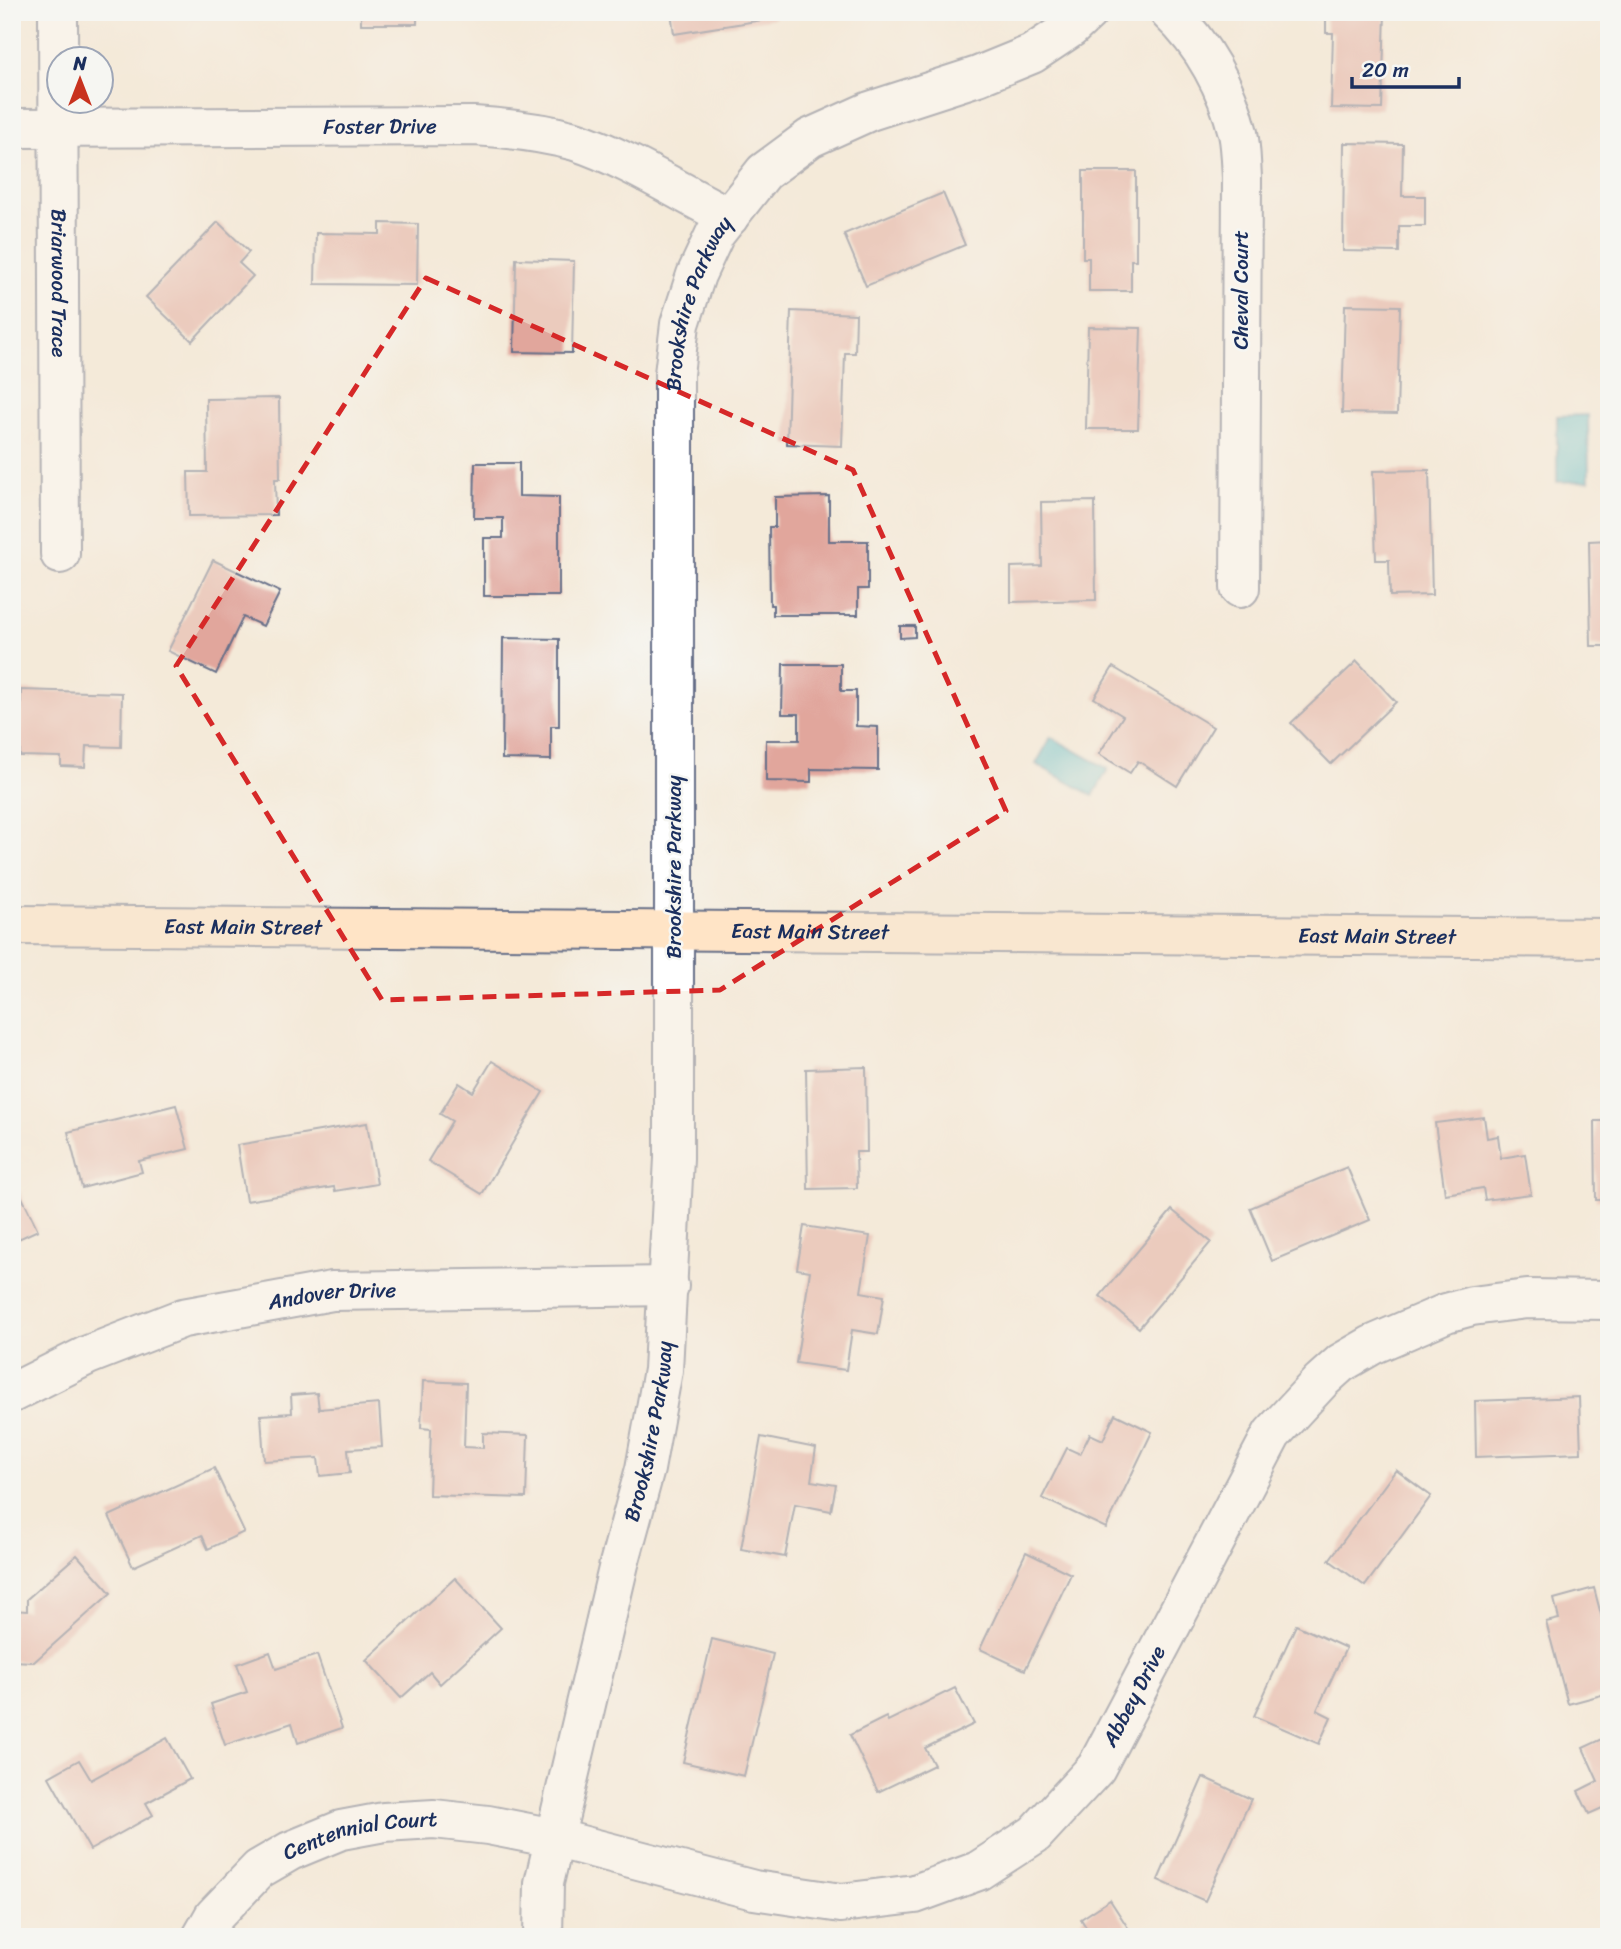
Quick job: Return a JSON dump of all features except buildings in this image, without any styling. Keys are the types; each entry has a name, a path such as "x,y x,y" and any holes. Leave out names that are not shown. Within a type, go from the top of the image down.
{"main road":[{"name":"East Main Street","path":"12,925 1609,938"}],"street":[{"name":"Briarwood Trace","path":"58,12 60,554"},
{"name":"Brookshire Parkway","path":"543,1937 544,1883 655,1423 663,1370 674,1158 674,374 680,324 696,275 715,234 764,173 810,138 870,111 978,76 1032,54 1071,28 1088,12"},
{"name":"Cheval Court","path":"1169,12 1207,56 1226,97 1238,135 1242,177 1240,588"},
{"name":"Foster Drive","path":"12,128 474,126 514,129 574,141 607,154 729,217"},
{"name":"Andover Drive","path":"12,1393 88,1355 183,1318 332,1290 669,1286"},
{"name":"Abbey Drive","path":"554,1838 754,1890 841,1903 915,1894 978,1871 1035,1834 1096,1768 1272,1434 1321,1381 1341,1363 1372,1345 1446,1313 1472,1306 1527,1299 1609,1300"},
{"name":"Centennial Court","path":"202,1937 214,1916 259,1869 290,1851 341,1830 384,1822 434,1819 488,1825 554,1838"}],"highlighted area":[{"path":"426,278 853,470 1006,811 720,990 382,1000 176,666"}],"water":[{"path":"1588,415 1589,481 1557,482 1557,416"},
{"path":"1051,737 1108,769 1093,796 1036,764"}]}
